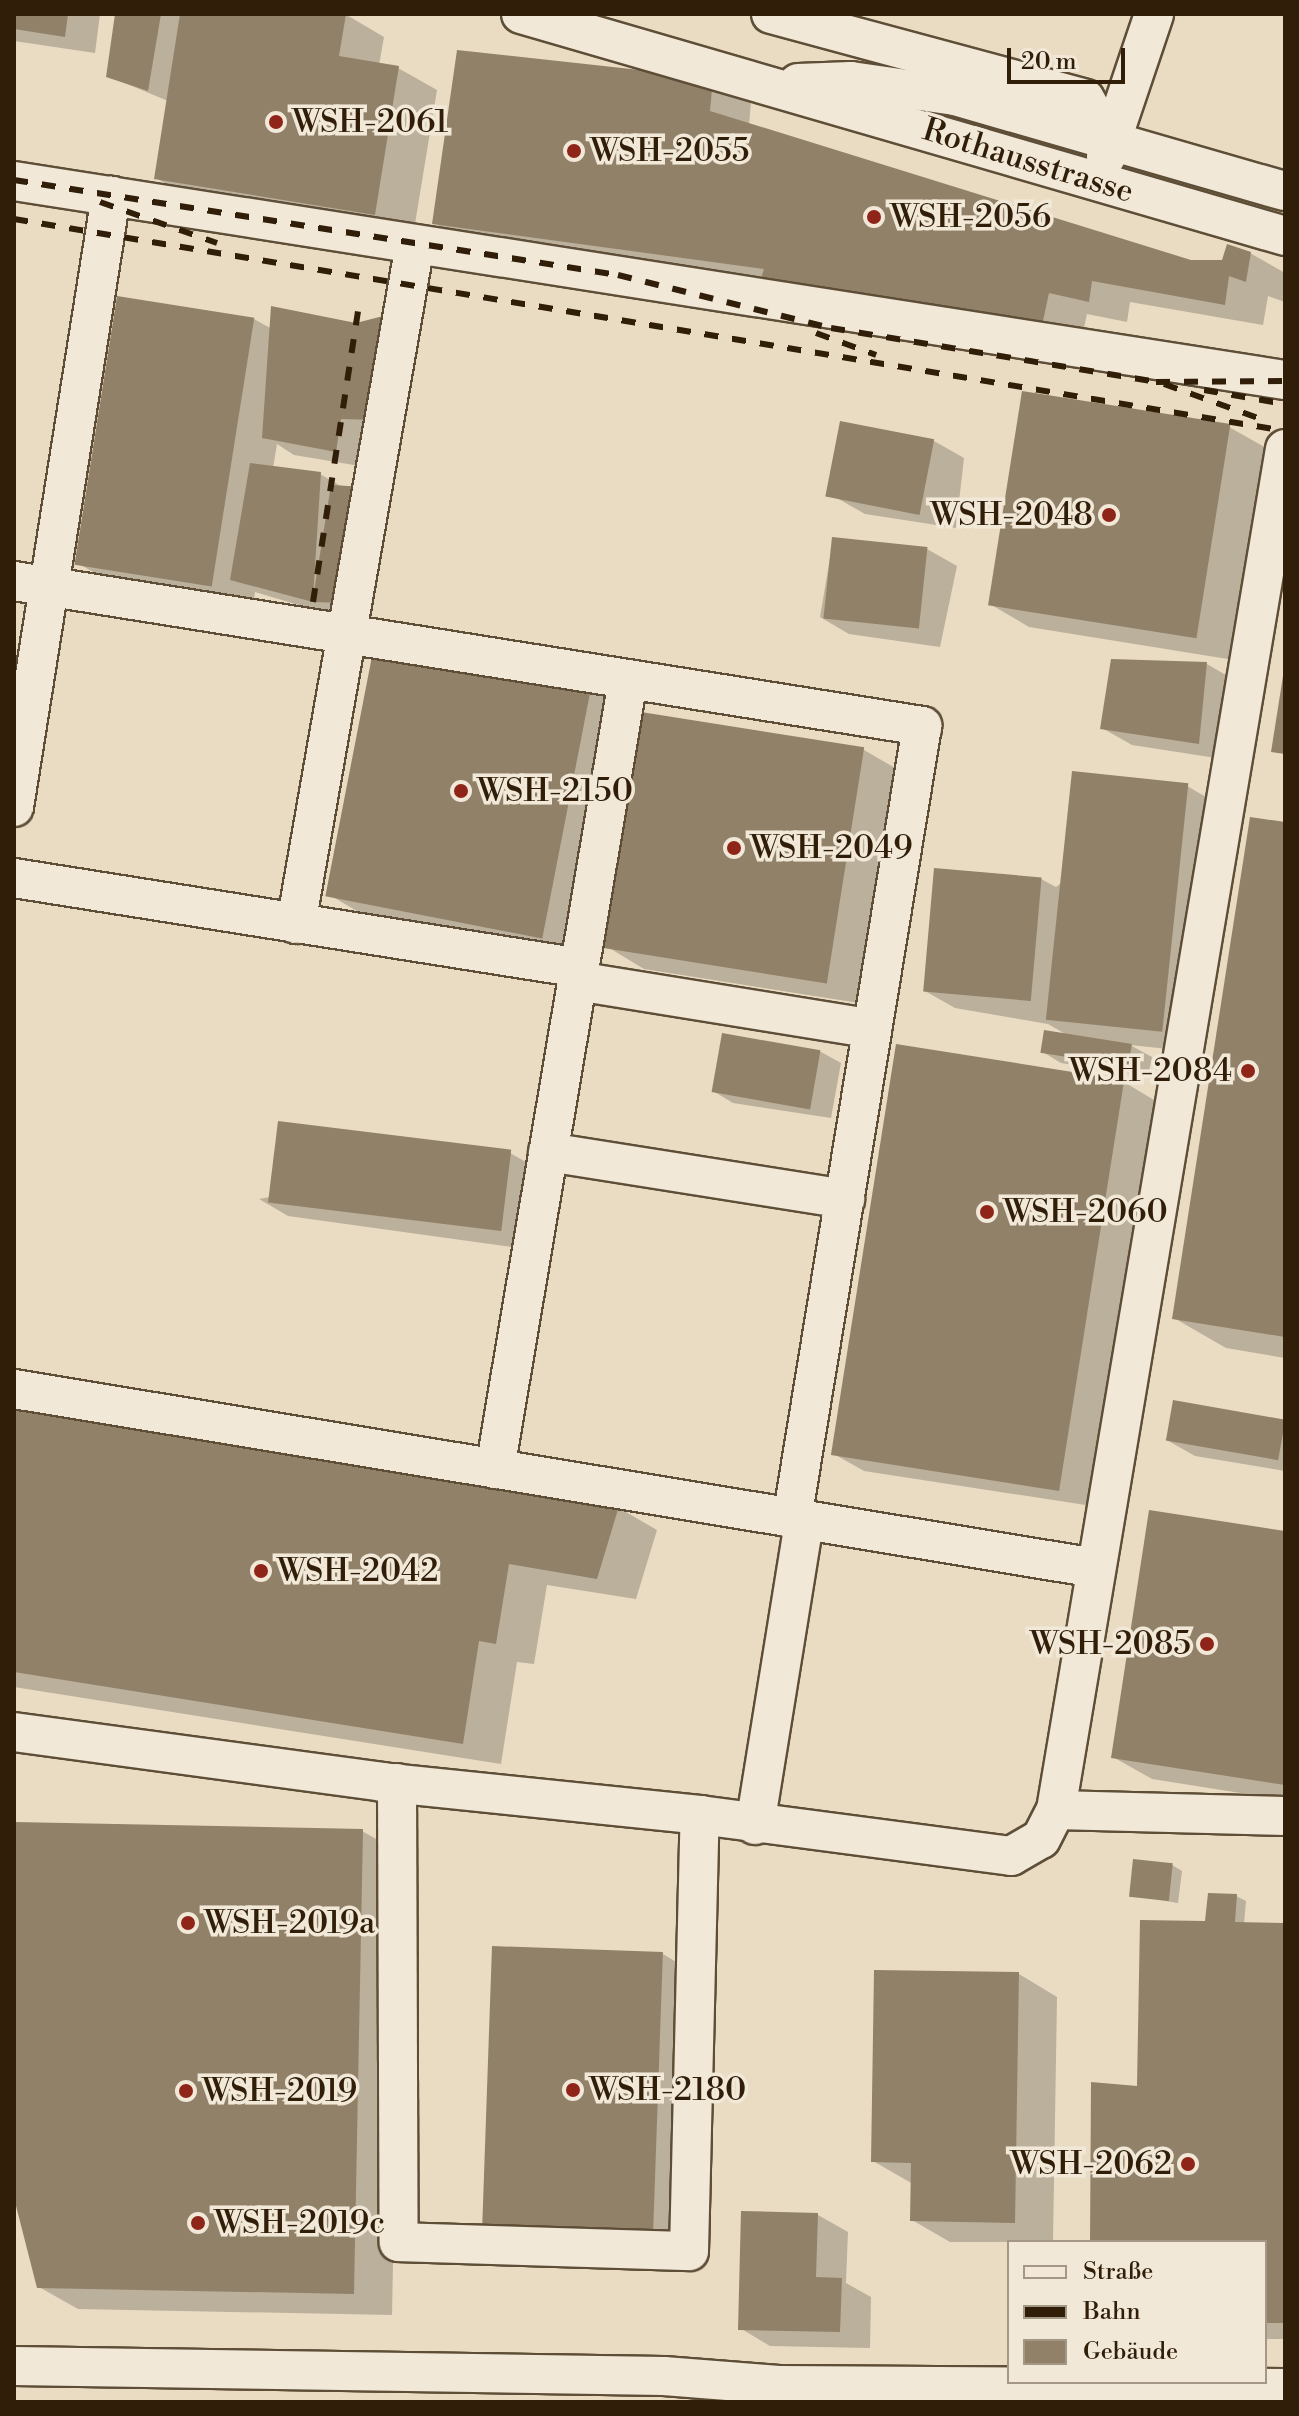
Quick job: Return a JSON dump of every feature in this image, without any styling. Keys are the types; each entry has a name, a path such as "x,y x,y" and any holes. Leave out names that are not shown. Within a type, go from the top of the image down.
{"street":[{"name":"Rothausstrasse","path":"521,14 1285,236"},
{"path":"771,14 848,24 1085,99 1110,143"},
{"path":"1099,183 1154,14"},
{"name":"Rothausstrasse","path":"771,85 851,81 955,96 1285,191"},
{"path":"14,181 1285,380"},
{"path":"14,807 31,583 111,196"},
{"path":"296,924 415,244"},
{"path":"14,1732 397,1783 700,1815 755,1825 1011,1856 1041,1839 1056,1810 1285,449"},
{"path":"31,583 922,726 845,1199 755,1825"},
{"path":"495,1469 628,680"},
{"path":"14,878 296,924 872,1029"},
{"path":"548,1152 845,1199"},
{"path":"14,1389 1095,1568"},
{"path":"397,1783 399,2242 689,2251 700,1815"},
{"path":"1056,1810 1285,1816"},
{"path":"14,2366 664,2376 771,2394 1285,2388"}],"building":[{"path":"14,14 68,14 65,37 14,29"},
{"path":"115,14 161,14 148,91 106,77"},
{"name":"WSH-2061","path":"180,14 346,14 339,56 399,66 375,215 154,179"},
{"path":"457,50 713,78 710,111 1191,260 1222,260 1227,244 1251,252 1246,282 1229,276 1225,305 1092,281 1089,302 1049,293 1043,321 760,282 764,269 432,224"},
{"path":"117,296 254,318 212,586 74,565"},
{"path":"271,306 356,323 387,315 379,420 341,419 336,452 262,438"},
{"name":"WSH-2048","path":"1022,391 1230,424 1196,638 988,605"},
{"path":"840,421 934,439 920,515 825,497"},
{"path":"250,463 321,472 313,598 331,485 366,487 345,603 313,602 230,580"},
{"path":"832,537 927,547 919,629 823,619"},
{"name":"WSH-2150","path":"374,646 591,688 542,938 325,896"},
{"path":"1111,659 1207,662 1199,744 1100,729"},
{"path":"1285,676 1285,754 1271,752"},
{"name":"WSH-2049","path":"641,712 864,747 827,983 604,948"},
{"path":"1072,771 1188,783 1162,1032 1046,1020"},
{"name":"WSH-2084","path":"1250,817 1285,822 1285,1337 1172,1319"},
{"path":"934,868 1042,877 1031,1001 923,992"},
{"path":"1044,1030 1132,1044 1128,1067 1040,1053"},
{"path":"722,1033 820,1050 810,1109 712,1092"},
{"name":"WSH-2060","path":"896,1044 1124,1080 1059,1491 831,1455"},
{"path":"278,1121 511,1150 501,1231 268,1202"},
{"path":"1173,1400 1285,1420 1278,1460 1166,1440"},
{"name":"WSH-2042","path":"14,1410 619,1506 597,1579 509,1564 496,1644 479,1641 463,1744 14,1672"},
{"name":"WSH-2085","path":"1149,1510 1285,1531 1285,1785 1111,1758"},
{"name":"WSH-2019","path":"14,1822 363,1829 354,2294 37,2288 14,2198"},
{"path":"1133,1859 1173,1863 1169,1901 1129,1897"},
{"name":"WSH-2062","path":"1208,1893 1237,1894 1235,1922 1285,1923 1285,2323 1267,2323 1267,2240 1090,2240 1091,2082 1137,2086 1140,1920 1205,1921"},
{"name":"WSH-2180","path":"492,1946 663,1952 653,2234 482,2228"},
{"path":"874,1970 1019,1972 1015,2223 910,2221 911,2163 871,2162"},
{"path":"741,2211 818,2213 816,2277 842,2278 840,2332 738,2330"}],"railway":[{"path":"14,180 618,275 831,328 1156,382 1285,381"},
{"path":"100,202 217,243"},
{"path":"14,219 1285,431"},
{"path":"313,602 359,304"},
{"path":"816,333 876,355"},
{"path":"1164,384 1258,418"},
{"path":"1204,390 1285,404"}],"place":[{"name":"WSH-2061","path":"276,122"},
{"name":"WSH-2055","path":"574,151"},
{"name":"WSH-2056","path":"874,217"},
{"name":"WSH-2048","path":"1109,515"},
{"name":"WSH-2150","path":"461,791"},
{"name":"WSH-2049","path":"734,848"},
{"name":"WSH-2084","path":"1248,1071"},
{"name":"WSH-2060","path":"987,1212"},
{"name":"WSH-2042","path":"261,1571"},
{"name":"WSH-2085","path":"1207,1644"},
{"name":"WSH-2019a","path":"188,1923"},
{"name":"WSH-2180","path":"573,2090"},
{"name":"WSH-2019","path":"186,2091"},
{"name":"WSH-2062","path":"1188,2164"},
{"name":"WSH-2019c","path":"198,2223"}]}
